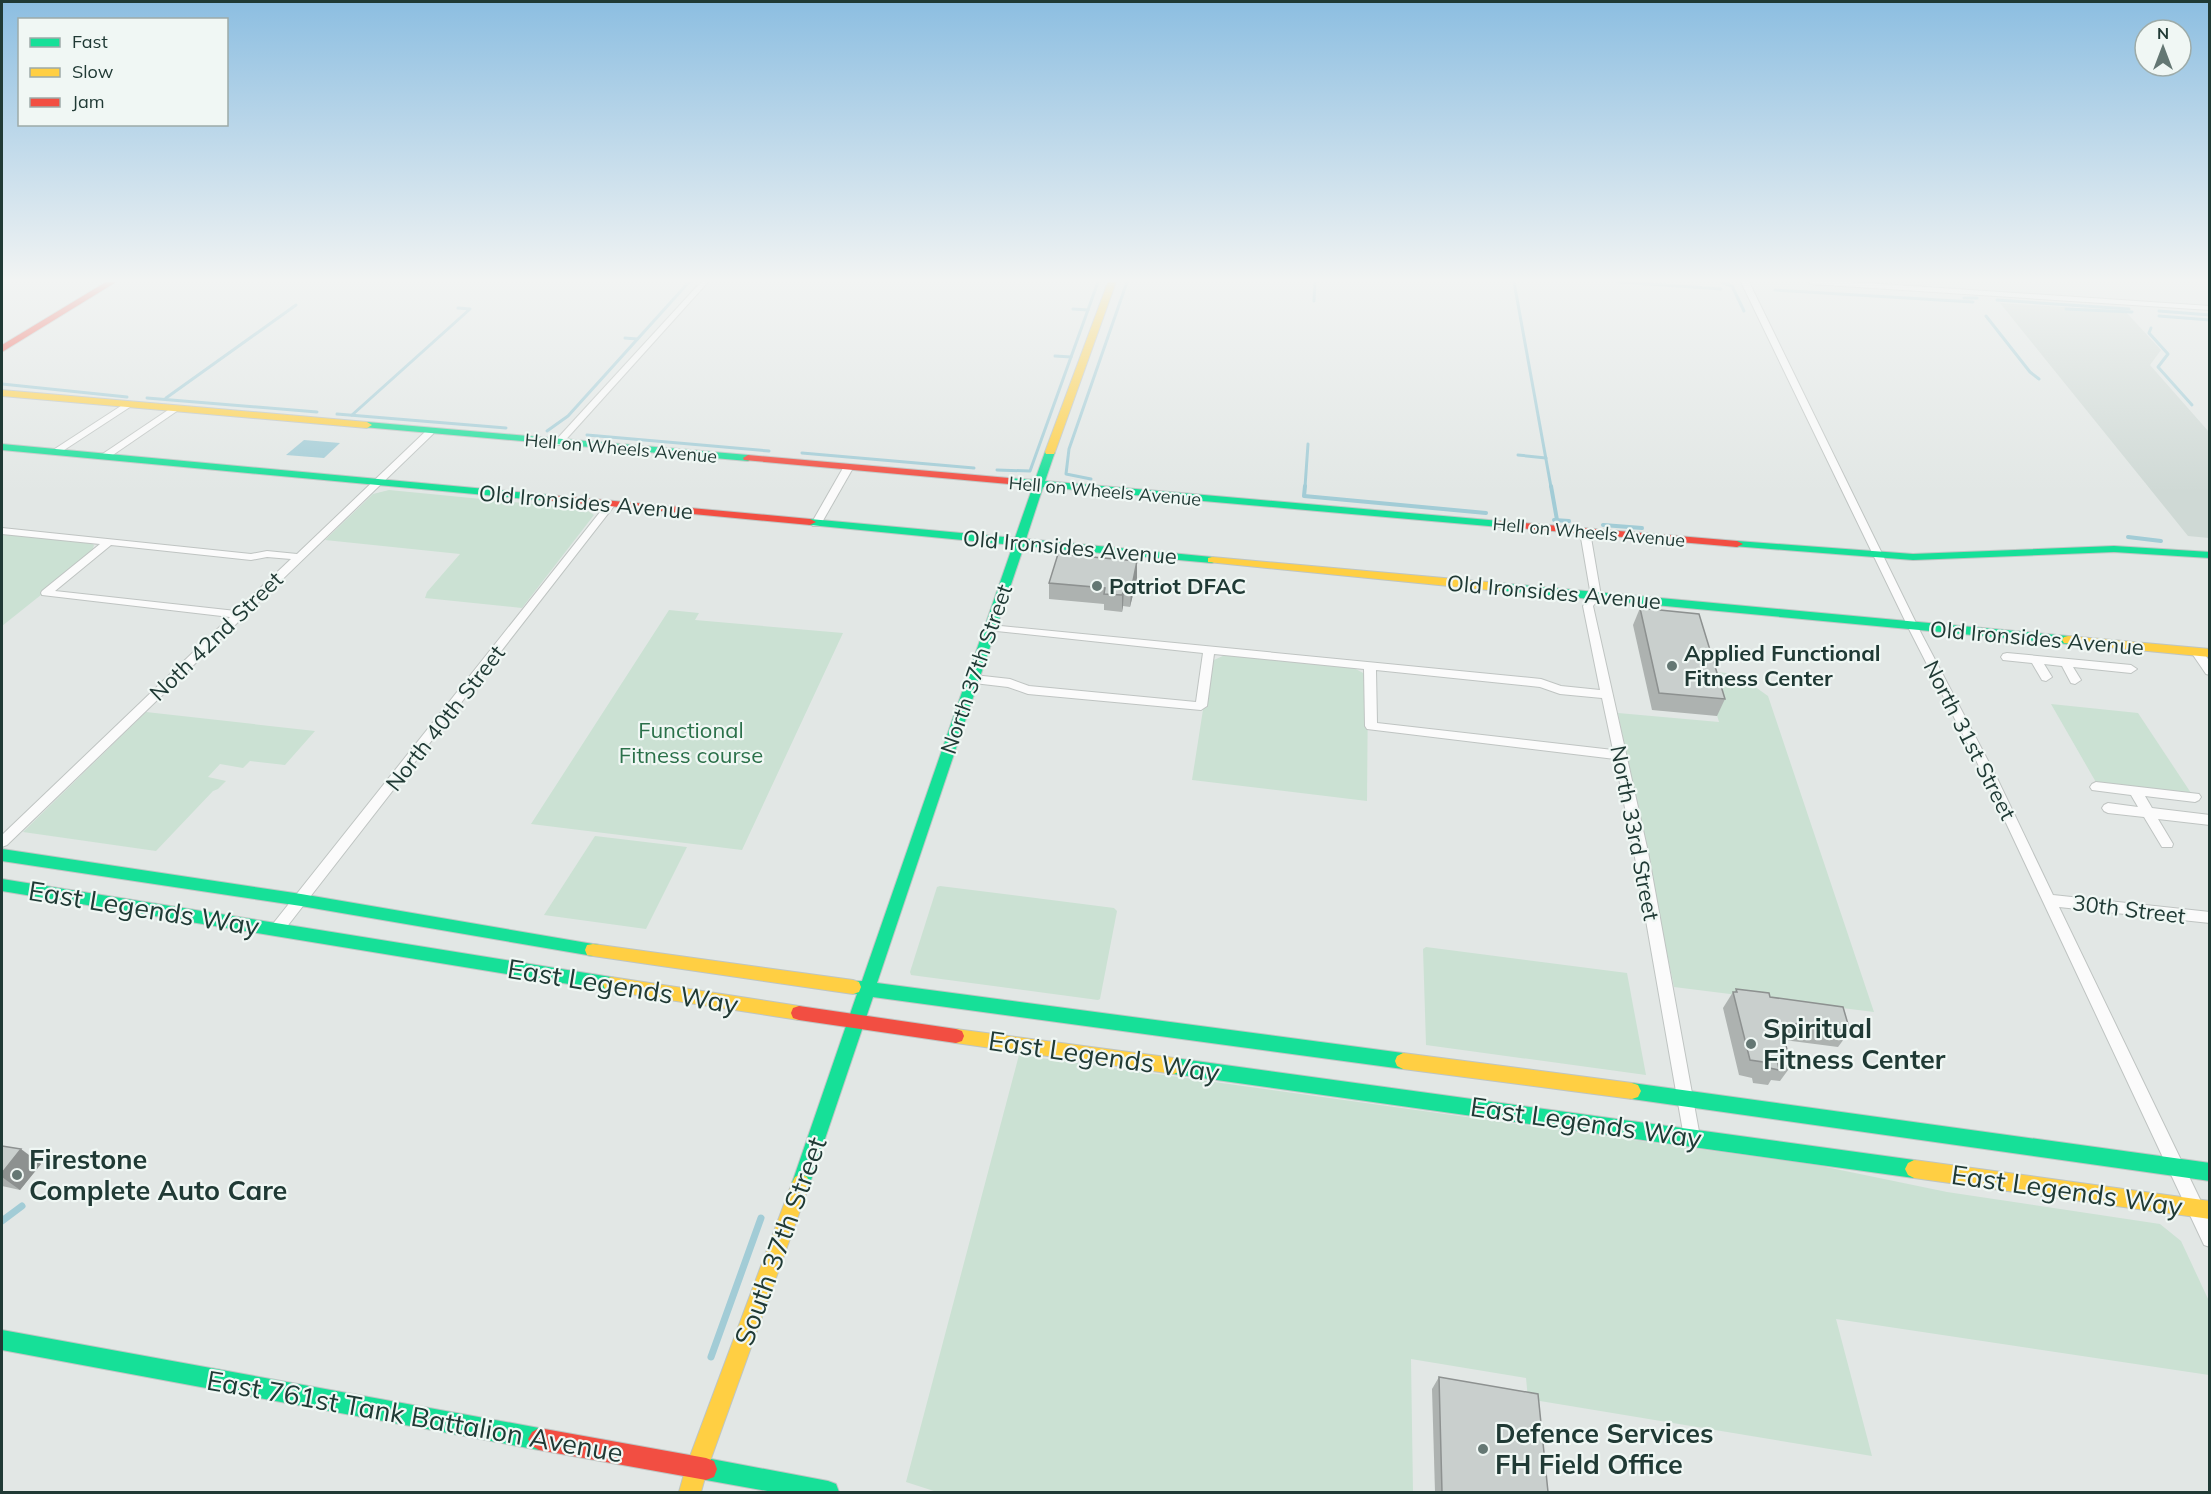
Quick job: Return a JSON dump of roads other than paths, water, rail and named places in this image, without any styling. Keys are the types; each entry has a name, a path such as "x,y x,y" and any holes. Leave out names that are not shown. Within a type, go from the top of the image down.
{"street":[{"path":"558,443 641,352"},
{"name":"North 37th Street","path":"867,989 1038,485 1087,352"},
{"name":"North 31st Street","path":"1779,352 1913,626 1990,777 2175,1167 2202,1209 2210,1239"},
{"name":"Hell on Wheels Avenue","path":"2,393 1038,485 1879,556 1913,557 2114,549 2210,555"},
{"path":"55,452 127,405"},
{"path":"104,457 174,409"},
{"name":"Noth 42nd Street","path":"2,842 430,432"},
{"name":"Old Ironsides Avenue","path":"2,447 2203,653"},
{"path":"816,524 848,468"},
{"name":"North 40th Street","path":"277,929 611,504"},
{"path":"2,531 251,557 267,554 298,557"},
{"name":"North 33rd Street","path":"1585,532 1596,596 1588,606 1641,852 1692,1137"},
{"path":"108,543 46,593 239,615"},
{"path":"991,628 1541,683 1560,690 1607,695"},
{"path":"974,679 1010,682 1028,690 1201,706 1209,650"},
{"path":"2203,653 2210,671"},
{"path":"2007,657 2132,669"},
{"path":"2036,660 2046,677"},
{"path":"2065,662 2075,680"},
{"path":"1370,666 1371,726 1620,754"},
{"path":"2096,787 2195,797"},
{"path":"2135,791 2167,844"},
{"path":"2108,808 2210,819"},
{"name":"East Legends Way","path":"2,855 301,900 593,950 867,989 1685,1097 2210,1172"},
{"path":"2,866 48,861"},
{"name":"East Legends Way","path":"2,885 856,1022 2202,1209"},
{"name":"30th Street","path":"2049,900 2210,918"},
{"name":"South 37th Street","path":"690,1492 697,1467 813,1150 867,989"},
{"name":"East 761st Tank Battalion Avenue","path":"2,1340 828,1492"}],"water":[{"path":"304,440 340,443 324,458 286,455"}],"waterway":[{"path":"166,398 231,352"},
{"path":"352,415 422,352"},
{"path":"547,431 568,416 626,352"},
{"path":"997,470 1030,471 1073,352"},
{"path":"1091,479 1066,474 1069,449 1103,352"},
{"path":"1527,352 1546,458"},
{"path":"2014,352 2030,372 2039,379"},
{"path":"2166,352 2168,354 2158,367 2192,405"},
{"path":"1055,356 1071,357"},
{"path":"2,384 127,397"},
{"path":"147,398 317,412"},
{"path":"337,414 506,428"},
{"path":"587,435 769,451"},
{"path":"1305,487 1308,444"},
{"path":"802,453 974,468"},
{"path":"1518,455 1546,458"},
{"path":"1546,458 1551,487"},
{"path":"1305,486 1304,496 1486,513"},
{"path":"1551,486 1557,520"},
{"path":"1554,520 1569,521"},
{"path":"1603,525 1642,528"},
{"path":"2128,537 2161,541"},
{"path":"2,1221 22,1206"},
{"path":"711,1357 761,1218"}],"place":[{"name":"Patriot DFAC","path":"1097,586"},
{"name":"Applied Functional Fitness Center","path":"1672,666"},
{"name":"Spiritual Fitness Center","path":"1751,1044"},
{"name":"Firestone Complete Auto Care","path":"17,1175"},
{"name":"Defence Services FH Field Office","path":"1483,1449"}],"park label":[{"name":"Functional Fitness course","path":"691,742"}]}
